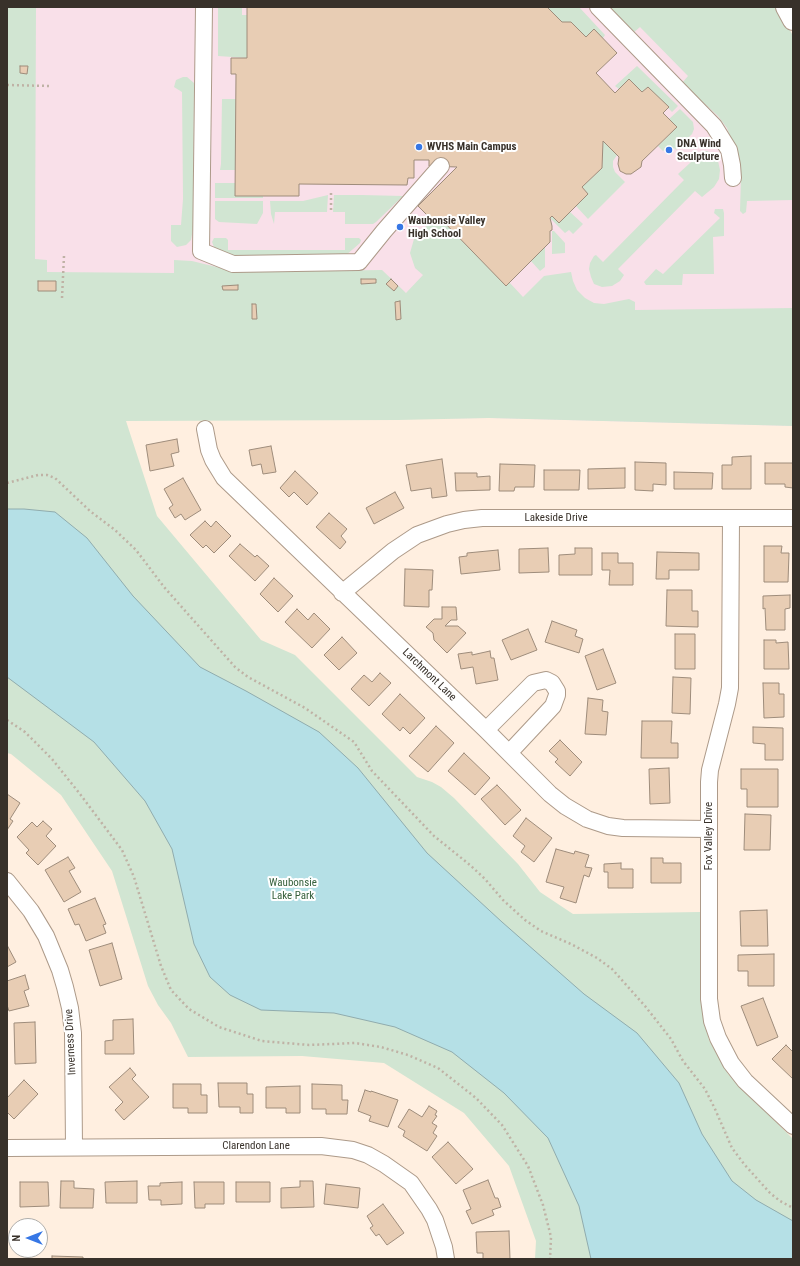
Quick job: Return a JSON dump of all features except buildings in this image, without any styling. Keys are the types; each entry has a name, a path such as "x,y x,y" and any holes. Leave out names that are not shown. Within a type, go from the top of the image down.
{"main road":[{"path":"786,7 793,20"}],"street":[{"path":"204,7 201,251 233,264 359,262 441,166"},
{"path":"598,7 714,126 729,150 733,178"},
{"name":"Larchmont Lane","path":"205,429 206,441 209,450 224,478 486,730 550,794 565,806 596,823 623,828 709,829"},
{"name":"Lakeside Drive","path":"342,593 393,551 417,535 447,524 464,520 482,518 793,518"},
{"name":"Fox Valley Drive","path":"731,518 730,688 710,770 709,999 712,1021 722,1047 731,1063 745,1081 793,1126"},
{"path":"486,730 533,683 546,680 552,683 557,690 557,699 553,706 509,753"},
{"name":"Inverness Drive","path":"7,881 31,911 46,936 60,970 65,987 70,1008 73,1033 74,1147"},
{"name":"Clarendon Lane","path":"7,1148 333,1146 353,1150 368,1155 384,1164 411,1183 435,1220 446,1259"}],"path":[{"path":"7,85 50,86"},
{"path":"331,193 331,212"},
{"path":"62,298 64,256"},
{"path":"7,483 38,475 47,475 55,478 90,511 115,530 136,550 164,587 235,667 248,677 304,708 354,742 372,771 429,831 444,845 470,865 525,920 541,931 571,944 597,958 612,969 645,1006 671,1039 683,1061 705,1089 724,1132 736,1153 770,1193 780,1202 793,1208"},
{"path":"7,720 25,732 52,759 122,850 134,877 161,966 171,990 189,1009 219,1027 262,1041 309,1045 355,1043 381,1047 408,1055 438,1068 476,1098 502,1125 528,1166 542,1205 551,1237 550,1259"}],"shaded area":[{"name":"Waubonsie Valley High School","path":"7,7 778,7 793,36 793,426 489,418 313,420 7,420"}],"green space":[{"name":"Waubonsie Lake Park","path":"7,7 36,7 35,259 47,260 47,272 174,273 174,260 192,261 237,272 382,270 406,293 423,275 415,268 410,253 414,239 432,220 434,222 439,217 506,285 509,282 523,297 544,276 571,272 577,290 585,298 594,303 604,304 629,299 635,302 635,310 793,308 793,426 489,418 398,420 126,421 157,516 261,640 295,655 417,777 441,787 454,798 518,864 540,892 573,914 700,912 701,1003 709,1040 728,1074 793,1139 793,1259 535,1259 536,1241 509,1166 464,1113 384,1063 302,1056 188,1057 171,1023 158,1005 148,986 112,871 61,795 11,754 7,753"},
{"path":"218,7 242,7 242,15 247,15 247,58 218,56"},
{"path":"550,7 579,7 605,35 603,38 586,37 571,22 562,22 548,9"},
{"path":"607,7 778,7 793,36 793,200 747,201 746,212 743,214 740,211 741,175 738,159 727,128 718,116 682,83 688,76 640,27 633,33"},
{"path":"637,66 678,106 672,112 648,87 642,92 629,79 619,89 615,86"},
{"path":"187,77 194,83 193,229 191,240 186,245 177,247 171,241 171,225 181,225 183,199 182,92 174,87 176,80"},
{"path":"222,99 236,99 235,170 220,170"},
{"path":"680,109 693,122 694,129 692,134 676,150 669,146 663,151 658,146 677,127 669,119"},
{"path":"603,141 617,155 613,161 613,167 615,172 625,182 588,219 576,206 588,194 582,187 602,168"},
{"path":"707,151 715,156 720,170 719,179 714,187 702,197 695,191 618,269 624,275 620,281 612,286 602,287 594,284 589,269 590,263 594,256 596,255 603,262 684,180 678,174 702,152"},
{"path":"215,183 235,183 263,196 263,198 215,198"},
{"path":"328,195 327,212 275,212 274,224 271,214 270,201 303,201"},
{"path":"334,195 403,196 373,224 345,224 345,212 333,212"},
{"path":"215,201 263,201 263,213 257,224 219,222 215,219"},
{"path":"715,209 723,209 724,236 713,237 714,274 683,274 682,285 646,285 644,282 656,269 663,274 720,218 714,213"},
{"path":"570,212 583,224 573,234 569,230 565,233 550,218 552,216 559,223"},
{"path":"552,231 554,231 565,243 565,253 552,254"},
{"path":"214,238 226,238 228,240 228,250 345,250 345,238 359,238 361,240 360,243 345,256 227,257 218,252 214,247 212,242"},
{"path":"545,247 545,267 540,271 531,261"}],"water":[{"path":"7,509 55,512 87,538 133,596 200,667 319,732 358,768 427,853 502,922 584,994 637,1033 679,1083 702,1134 732,1181 756,1200 793,1221 793,1259 591,1259 579,1206 548,1138 504,1093 452,1052 395,1027 334,1013 261,1010 230,995 210,977 194,944 172,849 145,801 94,742 7,677"}],"place":[{"name":"WVHS Main Campus","path":"419,147"},
{"name":"DNA Wind Sculpture","path":"669,150"},
{"name":"Waubonsie Valley High School","path":"400,227"}]}
